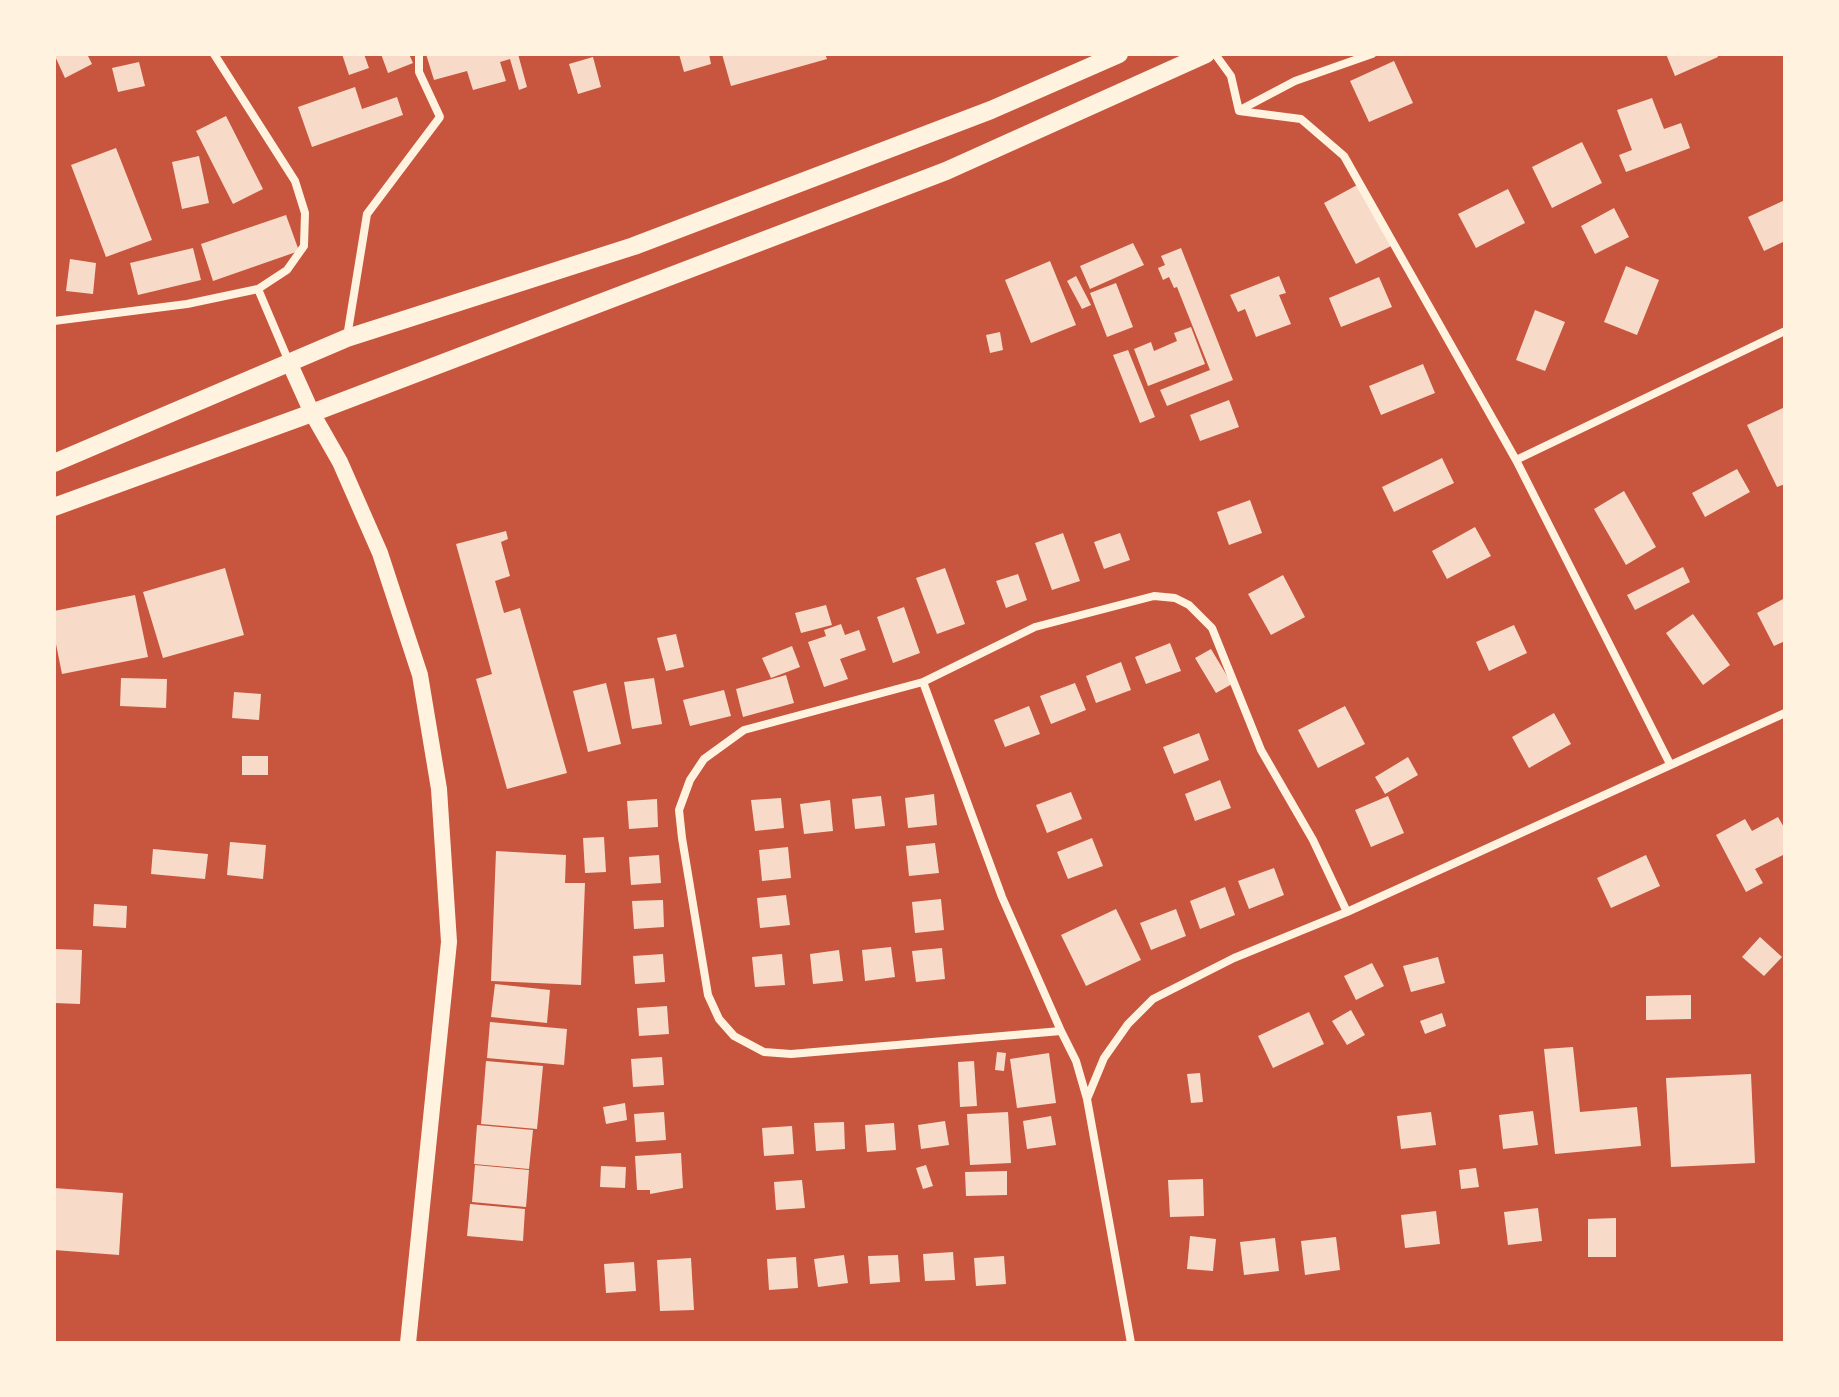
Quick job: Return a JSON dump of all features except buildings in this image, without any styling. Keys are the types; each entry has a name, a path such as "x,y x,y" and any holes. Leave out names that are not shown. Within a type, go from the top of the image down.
{"highway":[{"path":"54,463 347,338 634,246 978,116 1119,54"},
{"path":"54,507 312,413 946,171 1206,54"}],"main road":[{"path":"289,362 312,413 340,462 380,553 420,675 439,789 449,942 408,1343"}],"street":[{"path":"54,321 187,304 258,289 287,270 304,246 305,213 295,181 214,54"},
{"path":"347,338 367,214 440,117 419,72 419,54"},
{"path":"1215,54 1231,76 1239,111"},
{"path":"1239,111 1295,81 1372,54"},
{"path":"1239,111 1301,119 1344,156 1516,460 1670,764"},
{"path":"258,289 289,362"},
{"path":"1516,460 1785,331"},
{"path":"1061,1031 791,1054 764,1052 734,1036 719,1019 708,995 679,810 690,780 704,759 744,730 923,682 1035,627 1154,596 1175,598 1189,605 1212,628 1261,750 1313,840 1347,912"},
{"path":"923,682 1002,897 1076,1061 1087,1099 1131,1343"},
{"path":"1087,1099 1104,1058 1128,1024 1153,999 1234,958 1347,912 1785,713"}]}
